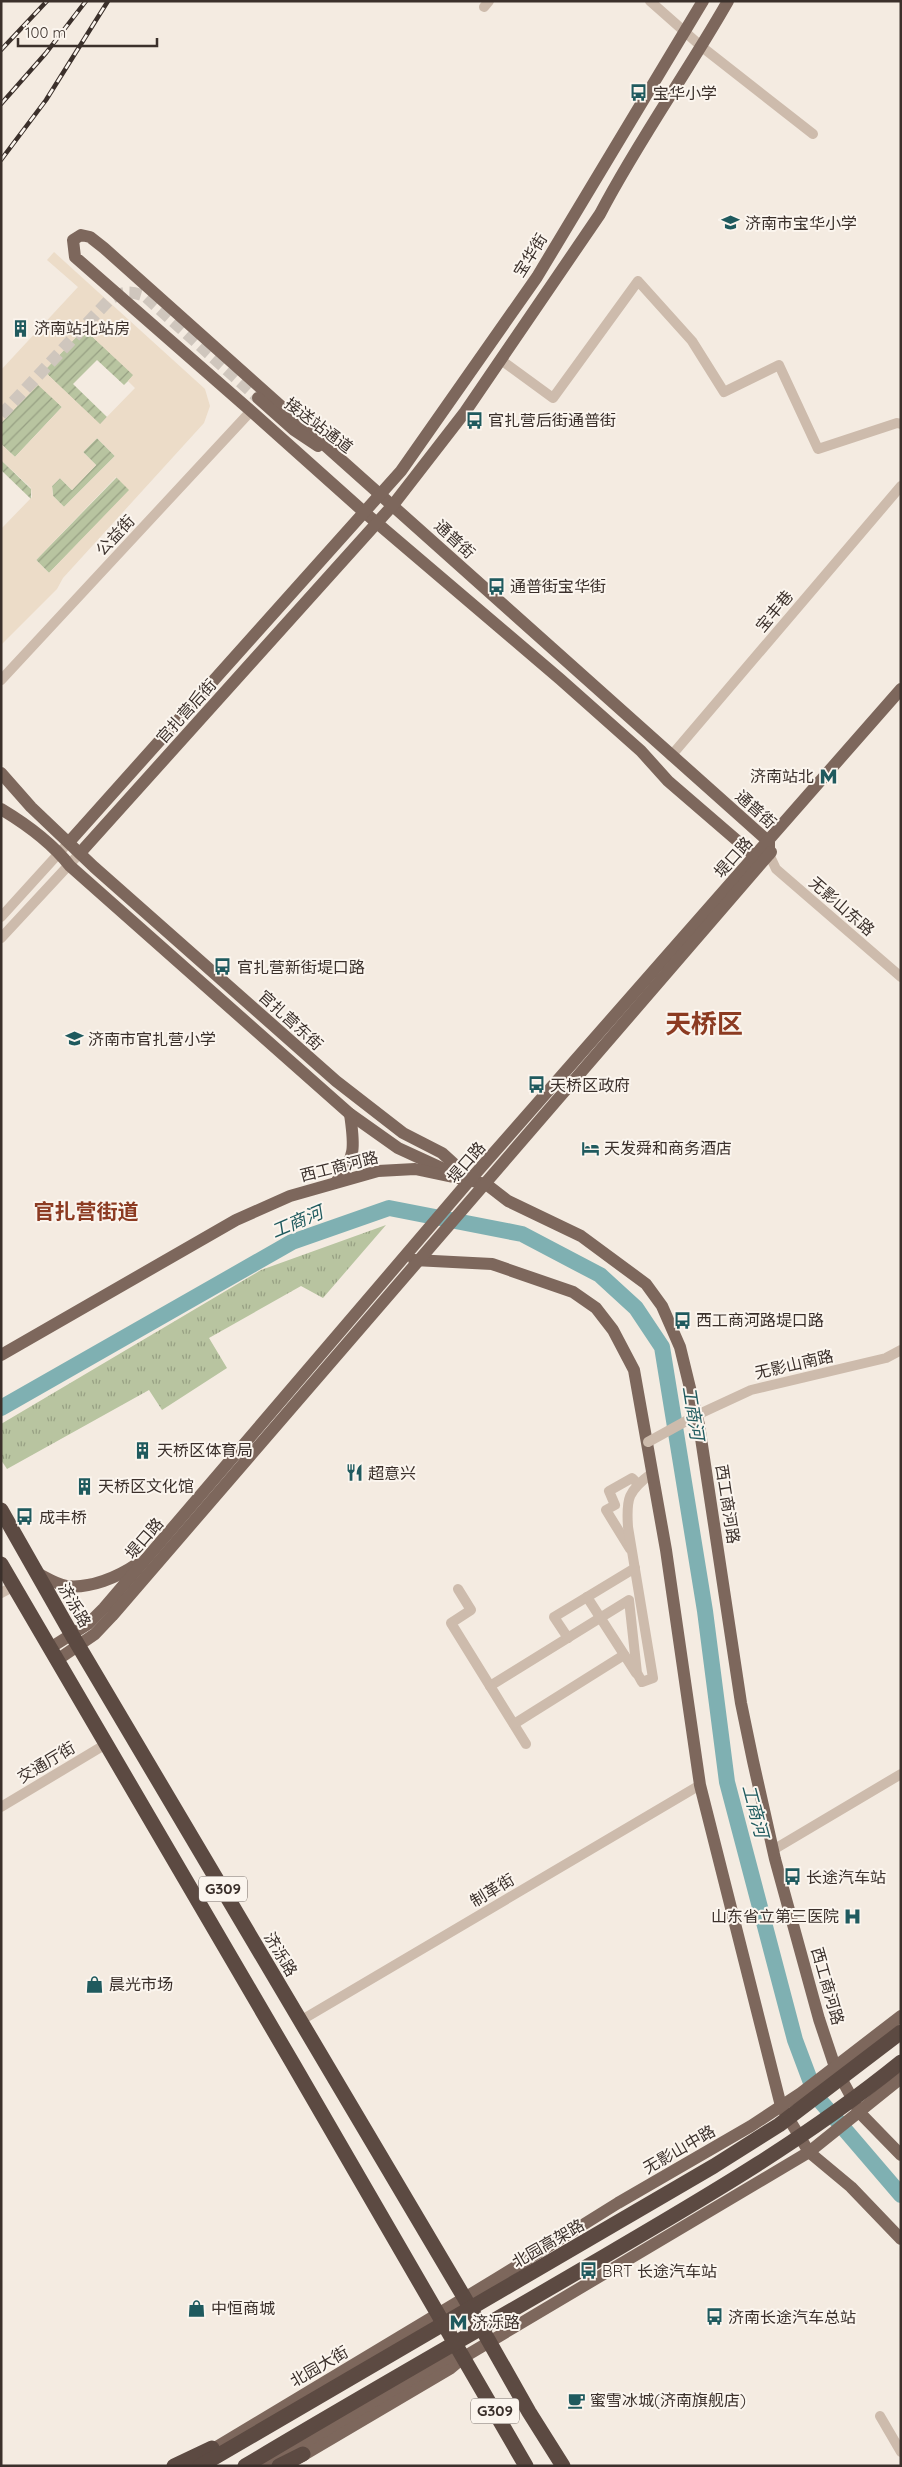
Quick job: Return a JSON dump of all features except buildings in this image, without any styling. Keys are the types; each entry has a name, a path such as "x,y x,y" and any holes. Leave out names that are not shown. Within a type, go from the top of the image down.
{"highway":[{"name":"济泺路","path":"1,1510 75,1641 563,2466"},
{"name":"G309","path":"1,1564 8,1589 54,1654 275,2034 346,2152 437,2315 464,2357 526,2466"},
{"name":"北园高架路","path":"200,2466 714,2166 779,2125 901,2032"},
{"path":"244,2466 736,2179 792,2143 867,2090 901,2062"},
{"path":"184,2464 212,2448"},
{"path":"271,2465 303,2454"}],"main road":[{"name":"宝华街","path":"364,512 401,471 537,277 703,1"},
{"path":"393,506 465,412 600,214 728,1"},
{"path":"361,476 97,242 90,237 81,235 73,240 74,257 252,410 364,512 560,679 641,751 668,781 755,857"},
{"name":"接送站通道","path":"258,398 294,430 361,476"},
{"name":"通普街","path":"361,476 671,756 769,848"},
{"name":"官扎营后街","path":"80,853 393,506"},
{"name":"官扎营后街","path":"70,842 364,512"},
{"name":"堤口路","path":"54,1654 112,1616 419,1260 473,1199 490,1187 901,689"},
{"name":"堤口路","path":"75,1641 459,1194 466,1177 755,857 769,848 901,703"},
{"name":"官扎营东街","path":"1,774 31,807 80,853 356,1098 403,1133 442,1153 466,1177"},
{"path":"1,804 19,819"},
{"name":"官扎营东街","path":"1,809 19,819 60,853 70,866 350,1114 398,1148 466,1177"},
{"path":"337,1180 349,1166 354,1147 350,1114"},
{"name":"西工商河路","path":"1,1355 236,1220 290,1196 337,1180 378,1171 415,1169 466,1177 490,1187 508,1201 581,1236 646,1284 662,1306 680,1347 697,1415 741,1702 773,1850 819,2019 830,2070 856,2116 901,2155"},
{"path":"404,1259 492,1264 573,1292 596,1308 613,1330 634,1370 666,1550 700,1785 786,2103 808,2152 851,2187 901,2239"},
{"path":"37,1573 65,1586 91,1584 122,1574 148,1558"},
{"name":"无影山中路","path":"464,2297 786,2103 901,2016"},
{"path":"287,2466 303,2454 451,2368 464,2357 808,2152 856,2116 901,2078"},
{"name":"北园大街","path":"212,2448 437,2315 464,2297"},
{"path":"271,2465 448,2358 464,2357"}],"street":[{"path":"650,1 702,47 813,134"},
{"path":"501,360 553,398 638,281 692,341 724,392 779,365 818,449 897,423 901,424"},
{"name":"公益街","path":"1,680 252,410"},
{"name":"宝丰巷","path":"671,756 901,486"},
{"name":"官扎营后街","path":"1,917 70,842"},
{"name":"无影山东路","path":"769,848 776,869 901,976"},
{"name":"官扎营后街","path":"1,938 70,866 80,853"},
{"name":"无影山南路","path":"648,1442 697,1415 750,1390 886,1358 901,1350"},
{"path":"587,1597 642,1682 653,1678 633,1555 627,1503 638,1484 652,1473"},
{"path":"633,1555 606,1510 615,1505 609,1491 632,1478 638,1484"},
{"path":"568,1638 554,1617 635,1568"},
{"path":"458,1589 471,1610 451,1623 526,1744"},
{"path":"490,1686 639,1593"},
{"path":"629,1600 637,1673"},
{"path":"514,1724 624,1655"},
{"name":"交通厅街","path":"1,1807 106,1744"},
{"path":"773,1850 901,1774"},
{"name":"制革街","path":"300,2021 700,1785"},
{"path":"880,2416 901,2452"}],"green space":[{"path":"84,329 134,375 124,385 97,360 73,384 107,417 100,425 44,371"},
{"path":"38,384 62,407 15,457 1,444 1,423"},
{"path":"97,438 115,456 64,507 53,496 52,486 60,478 72,490 96,465 83,452"},
{"path":"1,460 31,489 31,499 1,470"},
{"path":"117,477 130,490 49,573 36,560"},
{"path":"386,1225 323,1298 301,1286 209,1338 227,1368 162,1410 149,1390 7,1469 1,1460 1,1424 261,1270"}],"shaded area":[{"path":"54,252 205,389 210,406 204,423 63,578 57,589 1,645 1,529 32,497 31,488 1,460 1,444 15,457 62,407 38,385 1,423 1,370 78,287 47,260","holes":["84,329 133,375 128,381 135,388 100,424 44,371","97,438 115,456 64,507 53,496 52,486 60,478 72,490 96,465 83,452","116,477 129,490 49,573 36,560"]}],"waterway":[{"name":"工商河","path":"1,1408 292,1242 389,1208 522,1234 600,1275 636,1308 662,1347 705,1611 727,1782 795,2040 816,2096 901,2195"}],"tunnel":[{"path":"1,415 110,299 119,294 127,293 145,296 258,398"}],"railway":[{"path":"1,50 47,1"},
{"path":"1,104 46,53 86,1"},
{"path":"1,160 46,100 108,1"}],"place":[{"name":"宝华小学","path":"639,93"},
{"name":"济南市宝华小学","path":"731,223"},
{"name":"济南站北站房","path":"20,328"},
{"name":"官扎营后街通普街","path":"474,420"},
{"name":"通普街宝华街","path":"496,586"},
{"name":"济南站北","path":"828,776"},
{"name":"官扎营新街堤口路","path":"223,967"},
{"name":"济南市官扎营小学","path":"74,1039"},
{"name":"天桥区政府","path":"536,1085"},
{"name":"天发舜和商务酒店","path":"590,1148"},
{"name":"西工商河路堤口路","path":"682,1320"},
{"name":"天桥区体育局","path":"143,1450"},
{"name":"超意兴","path":"354,1473"},
{"name":"天桥区文化馆","path":"84,1486"},
{"name":"成丰桥","path":"25,1517"},
{"name":"长途汽车站","path":"792,1877"},
{"name":"山东省立第三医院","path":"853,1916"},
{"name":"晨光市场","path":"95,1984"},
{"name":"BRT 长途汽车站","path":"588,2271"},
{"name":"中恒商城","path":"197,2308"},
{"name":"济南长途汽车总站","path":"714,2317"},
{"name":"济泺路","path":"458,2322"},
{"name":"蜜雪冰城(济南旗舰店)","path":"576,2400"}],"district":[{"name":"天桥区","path":"704,1024"},
{"name":"官扎营街道","path":"86,1212"}]}
